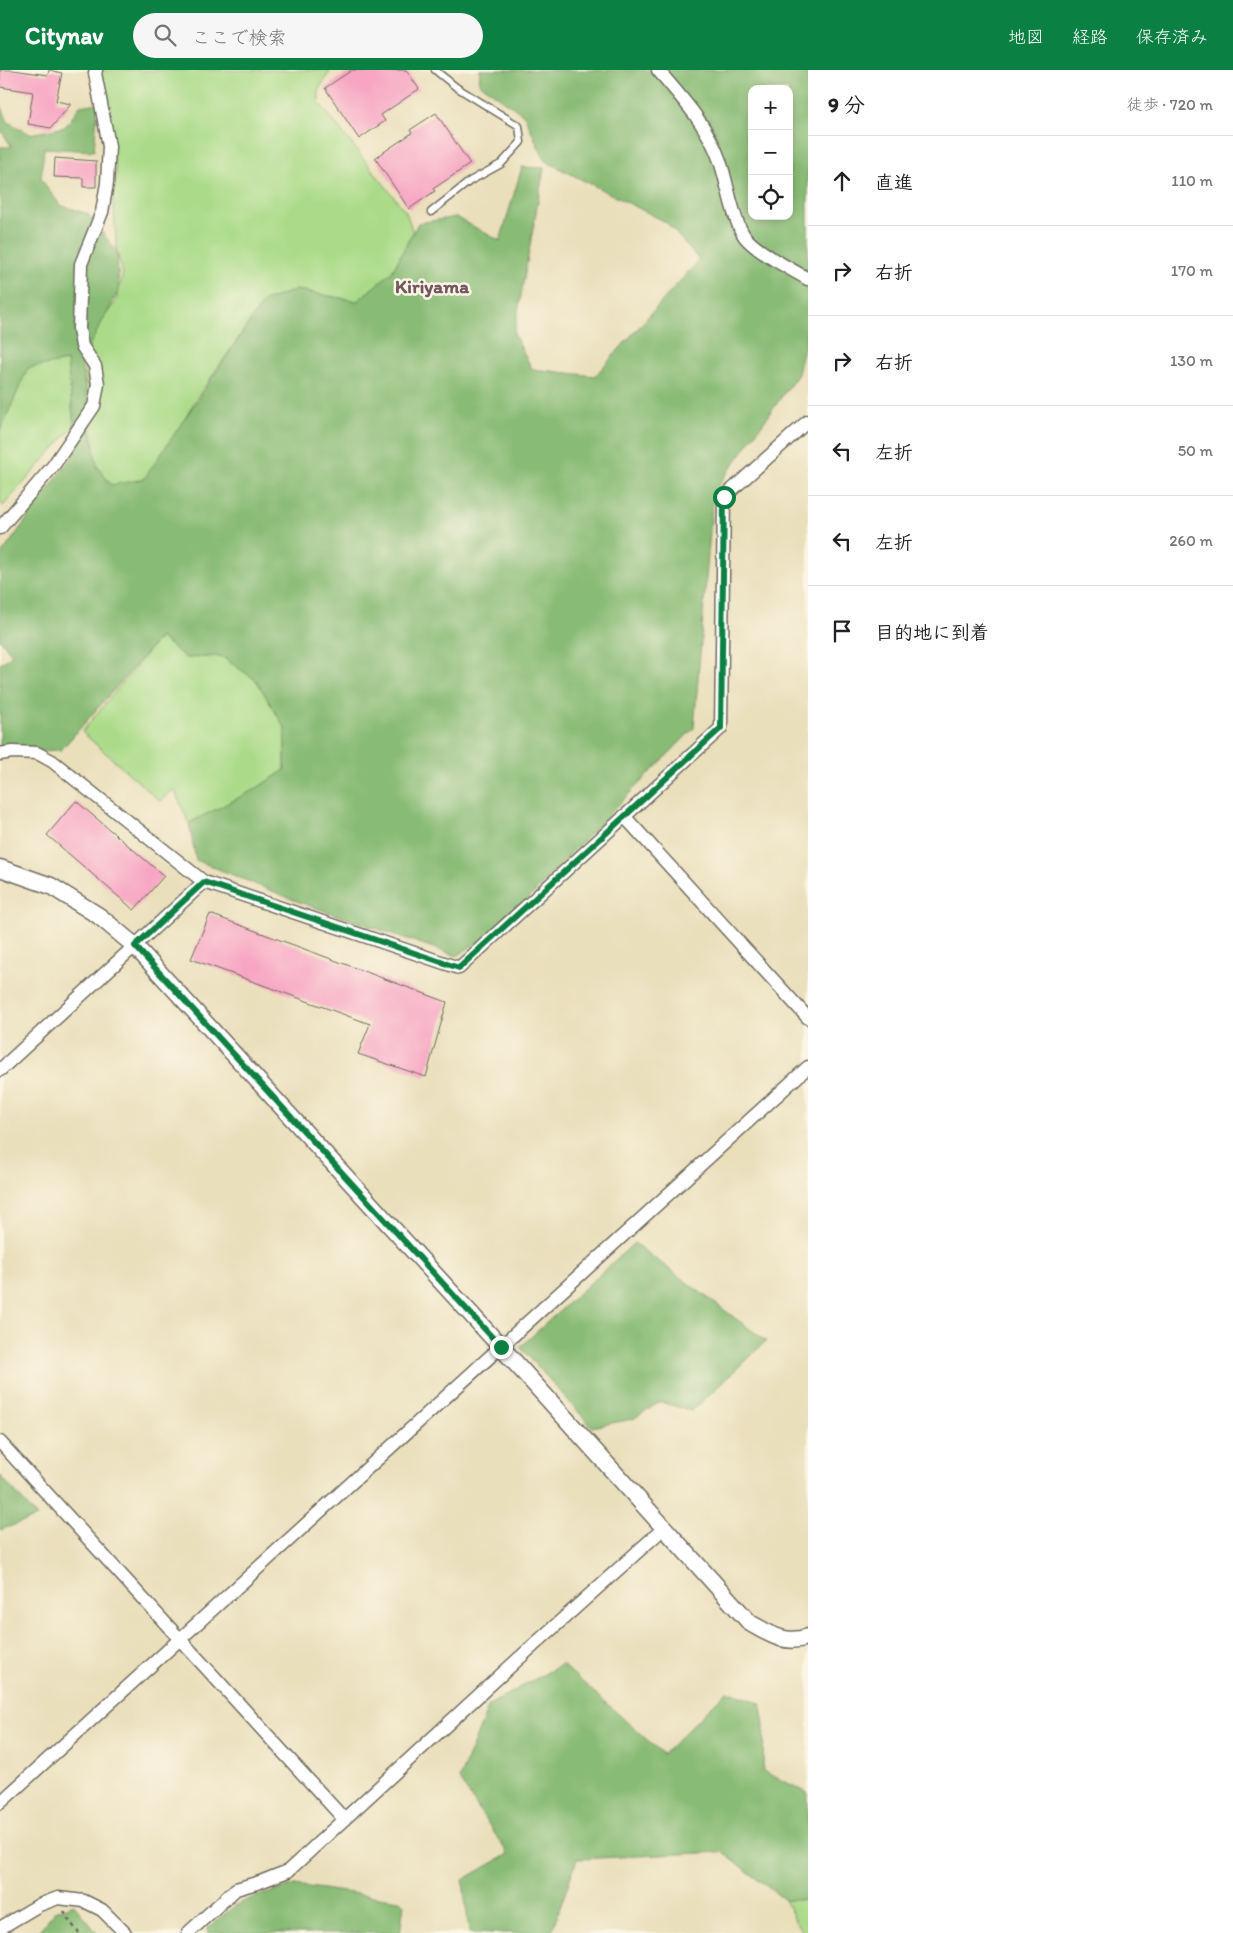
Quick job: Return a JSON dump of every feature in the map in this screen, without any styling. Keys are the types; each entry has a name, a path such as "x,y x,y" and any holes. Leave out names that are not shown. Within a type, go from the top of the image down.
{"street":[{"path":"0,528 54,466 94,406 98,384 95,366 82,346 79,329 81,264 102,212 107,183 109,146 96,70"},
{"path":"658,70 692,111 710,138 720,160 738,220 745,236 766,253 808,279"},
{"path":"0,754 12,752 37,753 52,761 204,882 459,968 721,728 724,497 808,422"},
{"path":"624,816 808,1018"},
{"path":"0,868 51,886 99,916 135,946 750,1623 780,1639 800,1640 808,1637"},
{"path":"0,1070 204,882"},
{"path":"0,1803 808,1067"},
{"path":"0,1442 344,1819"},
{"path":"188,1933 236,1889 288,1871 664,1528"},
{"path":"0,1928 39,1905 58,1898 84,1901 102,1910 125,1933"}],"lane":[{"path":"431,212 470,180 501,164 521,142 520,126 456,88 435,70"}],"path":[{"path":"58,1898 67,1918 79,1933"}],"green space":[{"path":"99,70 331,70 319,89 319,103 406,212 413,232 392,272 357,301 296,290 264,301 194,402 171,445 144,480 111,485 93,460 86,391 84,344 117,300 123,273 117,252 113,197 116,171 96,78"},
{"path":"480,70 808,70 808,329 798,374 713,493 694,728 572,852 507,922 457,956 299,902 196,860 189,823 252,791 285,770 285,728 256,680 221,656 186,658 160,637 61,750 0,753 0,664 12,655 0,639 0,556 77,450 67,361 28,368 0,431 0,147 12,147 0,129 0,103 8,122 30,134 65,127 80,106 98,103 94,151 44,148 41,179 60,205 88,214 117,252 119,291 81,361 97,467 111,485 144,479 264,301 296,290 357,301 392,272 418,223 456,217 500,241 522,167 544,168 514,334 532,369 595,376 699,260 668,224 662,220 545,161 524,115 479,83"},
{"path":"67,361 74,426 3,506 0,500 0,431 28,367"},
{"path":"160,637 186,658 221,656 256,680 285,728 285,770 252,791 189,823 174,789 160,801 82,732"},
{"path":"634,1243 766,1341 692,1411 660,1402 633,1419 592,1427 520,1347"},
{"path":"0,1475 37,1517 0,1530"},
{"path":"562,1664 663,1754 727,1691 760,1703 764,1724 763,1771 808,1793 808,1900 785,1900 722,1852 577,1859 551,1933 469,1933 463,1880 508,1854 459,1779 489,1705"},
{"path":"295,1885 400,1900 404,1904 400,1933 207,1933 208,1928 233,1907 249,1899"},
{"path":"808,1898 808,1933 802,1933 785,1900"},
{"path":"74,1904 97,1933 37,1933 55,1911"}],"building":[{"path":"0,70 48,75 49,70 62,73 56,101 71,104 51,128 28,124 33,92 0,87"},
{"path":"352,70 406,70 419,89 381,115 385,121 359,139 325,88"},
{"path":"436,113 470,164 433,189 435,191 409,209 375,158 412,133 410,130"},
{"path":"55,158 96,161 96,187 83,187 83,178 54,177"},
{"path":"76,801 164,876 134,910 47,835"},
{"path":"210,914 447,1002 426,1077 358,1054 370,1024 191,959"}],"district":[{"name":"Kiriyama","path":"432,286"}],"route":[{"path":"501,1347 135,946 204,882 459,968 721,728 724,497"}]}
